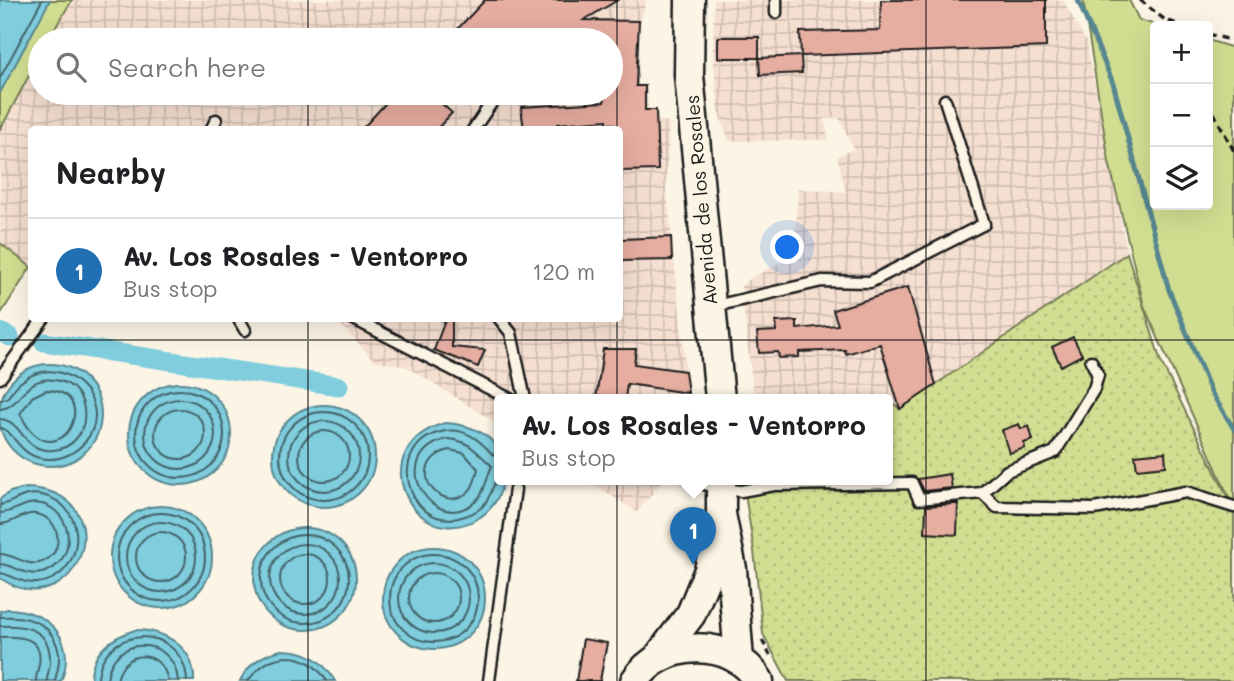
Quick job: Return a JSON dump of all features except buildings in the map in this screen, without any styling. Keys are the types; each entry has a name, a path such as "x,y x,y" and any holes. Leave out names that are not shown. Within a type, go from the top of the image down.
{"street":[{"name":"Avenida de los Rosales","path":"690,0 689,75 720,394"},
{"path":"635,681 657,659 691,614 709,570 721,494"},
{"path":"721,494 732,569 739,660"},
{"path":"657,659 676,650 698,648 719,651 739,660 759,681"}],"lane":[{"path":"776,0 776,13"},
{"path":"711,307 822,281 870,282 984,224 945,100"},
{"path":"476,126 490,105"},
{"path":"0,378 41,322"},
{"path":"240,322 245,330"},
{"path":"360,322 500,394"},
{"path":"502,322 511,333 524,394"},
{"path":"893,483 912,483 919,499 982,493 1007,471 1055,452 1094,389 1098,375 1091,361"},
{"path":"701,485 721,494 774,485"},
{"path":"489,681 515,489"},
{"path":"982,493 997,507 1094,509 1186,492 1234,507"}],"path":[{"path":"1140,0 1168,21"},
{"path":"1213,35 1234,41"},
{"path":"1213,111 1234,151"}],"shaded area":[{"path":"72,0 646,0 639,29 638,84 647,85 648,109 656,110 658,121 669,122 666,185 688,394 494,394 494,422 407,367 374,360 338,322 623,322 623,126 28,126 28,265 0,243 0,130 28,78 28,105 623,105 623,28 55,28"},
{"path":"714,0 1063,0 1087,44 1127,253 900,411 893,403 893,394 753,394 741,286 794,255 798,189 846,192 837,156 854,149 839,118 824,119 829,140 729,141 719,113 713,56"},
{"path":"594,485 659,485 637,512"}],"green space":[{"path":"0,0 72,0 55,28 28,28 28,78 0,130"},
{"path":"1083,0 1129,0 1139,20 1150,23 1150,210 1213,210 1213,42 1234,48 1234,509 1144,306 1109,162"},
{"path":"0,243 28,265 28,272 0,315"},
{"path":"1127,253 1161,362 1234,510 1234,681 788,681 763,634 746,485 893,485 893,403 900,409"}],"water":[{"path":"0,0 50,0 35,28 28,28 28,41 0,93"},
{"path":"50,364 70,368 86,379 97,395 101,415 97,435 86,451 70,462 50,466 30,462 14,451 3,435 -1,415 3,395 14,379 30,368"},
{"path":"180,383 200,387 216,398 227,414 231,434 227,454 216,470 200,481 180,485 160,481 144,470 133,454 129,434 133,414 144,398 160,387"},
{"path":"324,405 344,409 360,420 371,436 375,456 371,476 360,492 344,503 324,507 304,503 288,492 277,476 273,456 277,436 288,420 304,409"},
{"path":"445,423 478,431 492,441 494,485 502,485 498,497 487,512 477,519 454,526 433,523 416,511 405,494 401,473 405,453 420,435"},
{"path":"26,488 57,495 76,510 83,532 81,554 70,574 52,587 28,590 0,578 0,499 10,492"},
{"path":"161,506 181,510 197,521 208,537 212,557 208,577 197,593 181,604 161,608 141,604 125,593 114,577 110,557 114,537 125,521 141,510"},
{"path":"305,528 325,532 341,543 352,559 356,579 352,599 341,615 325,626 305,630 285,626 269,615 258,599 254,579 258,559 269,543 285,532"},
{"path":"434,547 454,551 470,562 481,578 485,598 481,618 470,634 454,645 434,649 414,645 398,634 387,618 383,598 387,578 398,562 414,551"},
{"path":"8,609 36,615 56,630 66,653 61,681 0,681 0,611"},
{"path":"135,630 157,633 176,643 189,659 194,681 91,681 91,671 98,654 110,642"},
{"path":"281,650 312,657 325,667 335,681 240,681 257,661"}],"waterway":[{"path":"1078,0 1113,83 1169,290 1211,392 1234,429"},
{"path":"0,332 10,337"},
{"path":"44,342 339,386"}],"place":[{"name":"Av. Los Rosales - Ventorro","path":"693,565"}]}
